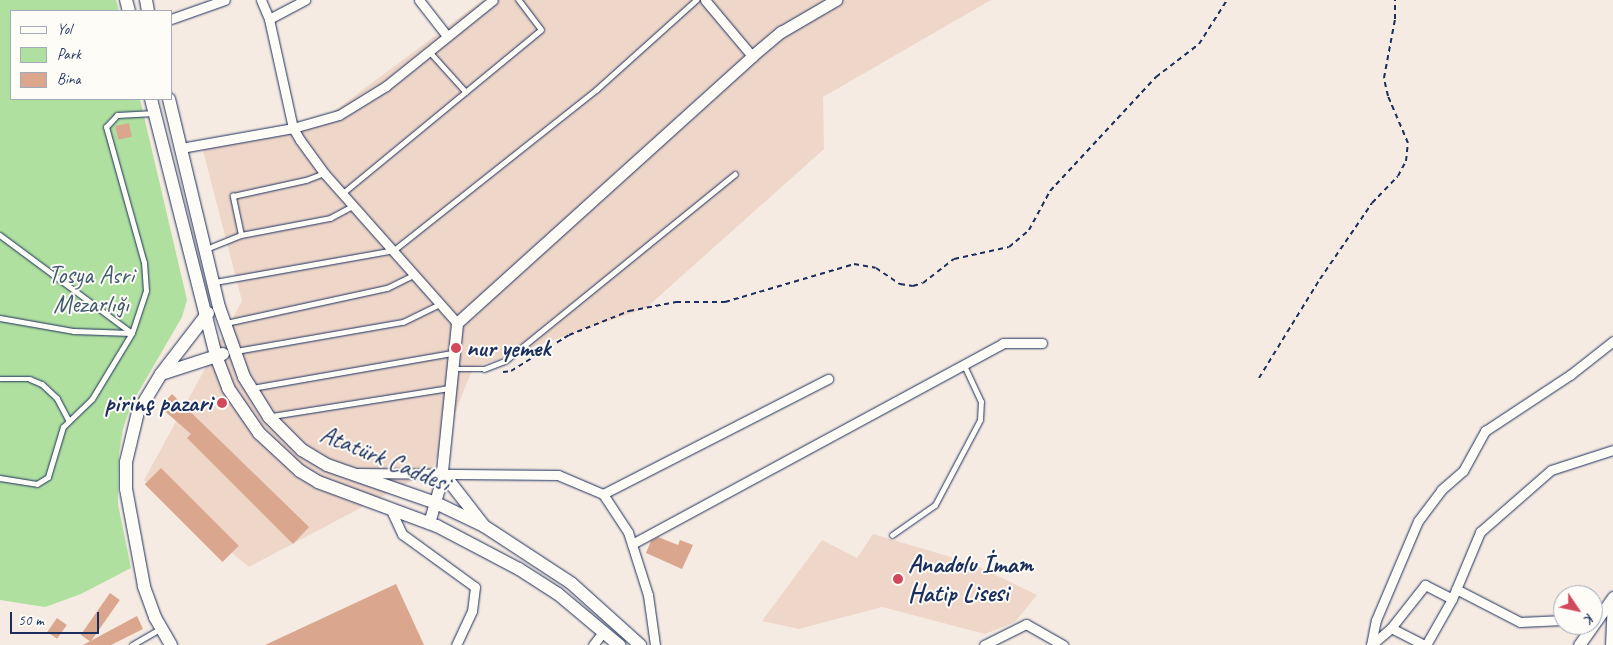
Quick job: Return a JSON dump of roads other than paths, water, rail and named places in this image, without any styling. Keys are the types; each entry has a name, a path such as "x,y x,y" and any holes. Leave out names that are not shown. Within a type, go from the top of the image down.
{"main road":[{"name":"Atatürk Caddesi","path":"151,100 204,315 216,356 228,388 243,413 278,452 318,482 429,523 539,581 604,631 619,645"},
{"name":"Atatürk Caddesi","path":"169,100 219,307 233,351 250,388 269,417 302,450 348,473 436,503 484,526 571,583 640,645"},
{"path":"171,645 161,628 144,586 126,480 130,439 138,412 161,374 204,315 219,307"},
{"path":"161,374 233,351"},
{"path":"442,472 484,526"}],"street":[{"path":"172,19 225,0"},
{"path":"261,0 269,19 293,128 324,173 457,323"},
{"path":"269,19 305,0"},
{"path":"419,0 447,36"},
{"path":"181,148 326,121 352,108 492,0"},
{"path":"705,0 752,56"},
{"path":"429,523 436,503 442,472 448,388 457,323 752,56 781,32 836,0"},
{"path":"1371,645 1376,620 1418,521 1441,490 1463,471 1485,432 1570,375 1613,340"},
{"path":"632,544 964,366 1003,343 1042,343"},
{"path":"603,494 828,379"},
{"path":"1391,628 1425,645 1452,599 1480,532 1523,492 1551,470 1613,450"},
{"path":"348,473 442,472 558,475 603,494 628,532 648,595 655,645"},
{"path":"390,508 402,534 475,587 472,611 456,645"},
{"path":"1371,645 1391,628 1425,585 1452,599"},
{"path":"1456,589 1520,622 1553,620"},
{"path":"1603,608 1612,598"},
{"path":"1610,645 1612,598"},
{"path":"984,645 1026,624 1063,645"},
{"path":"593,645 604,631"}],"lane":[{"path":"343,193 541,30 518,0"},
{"path":"214,282 394,250 596,90 696,0"},
{"path":"428,51 466,92"},
{"path":"0,478 37,484 43,482 48,477 68,420 92,399 132,333 146,291 144,263 106,127 117,115 155,114"},
{"path":"241,235 233,196 306,180 324,173"},
{"path":"451,369 473,371 491,367 505,361 735,174"},
{"path":"206,249 241,235 330,218 354,205"},
{"path":"0,235 132,333"},
{"path":"225,323 387,288 415,274"},
{"path":"233,351 402,322 440,304"},
{"path":"0,318 74,331 132,333"},
{"path":"250,388 453,353"},
{"path":"892,535 934,505 980,420 981,402 964,366"},
{"path":"0,378 30,380 42,384 57,398 68,420"},
{"path":"269,417 448,388"},
{"path":"132,645 161,628"}],"place":[{"name":"nur yemek","path":"456,348"},
{"name":"pirinç pazari","path":"222,403"},
{"name":"Anadolu İmam Hatip Lisesi","path":"898,579"}],"park label":[{"name":"Tosya Asri Mezarlığı","path":"91,290"}]}
